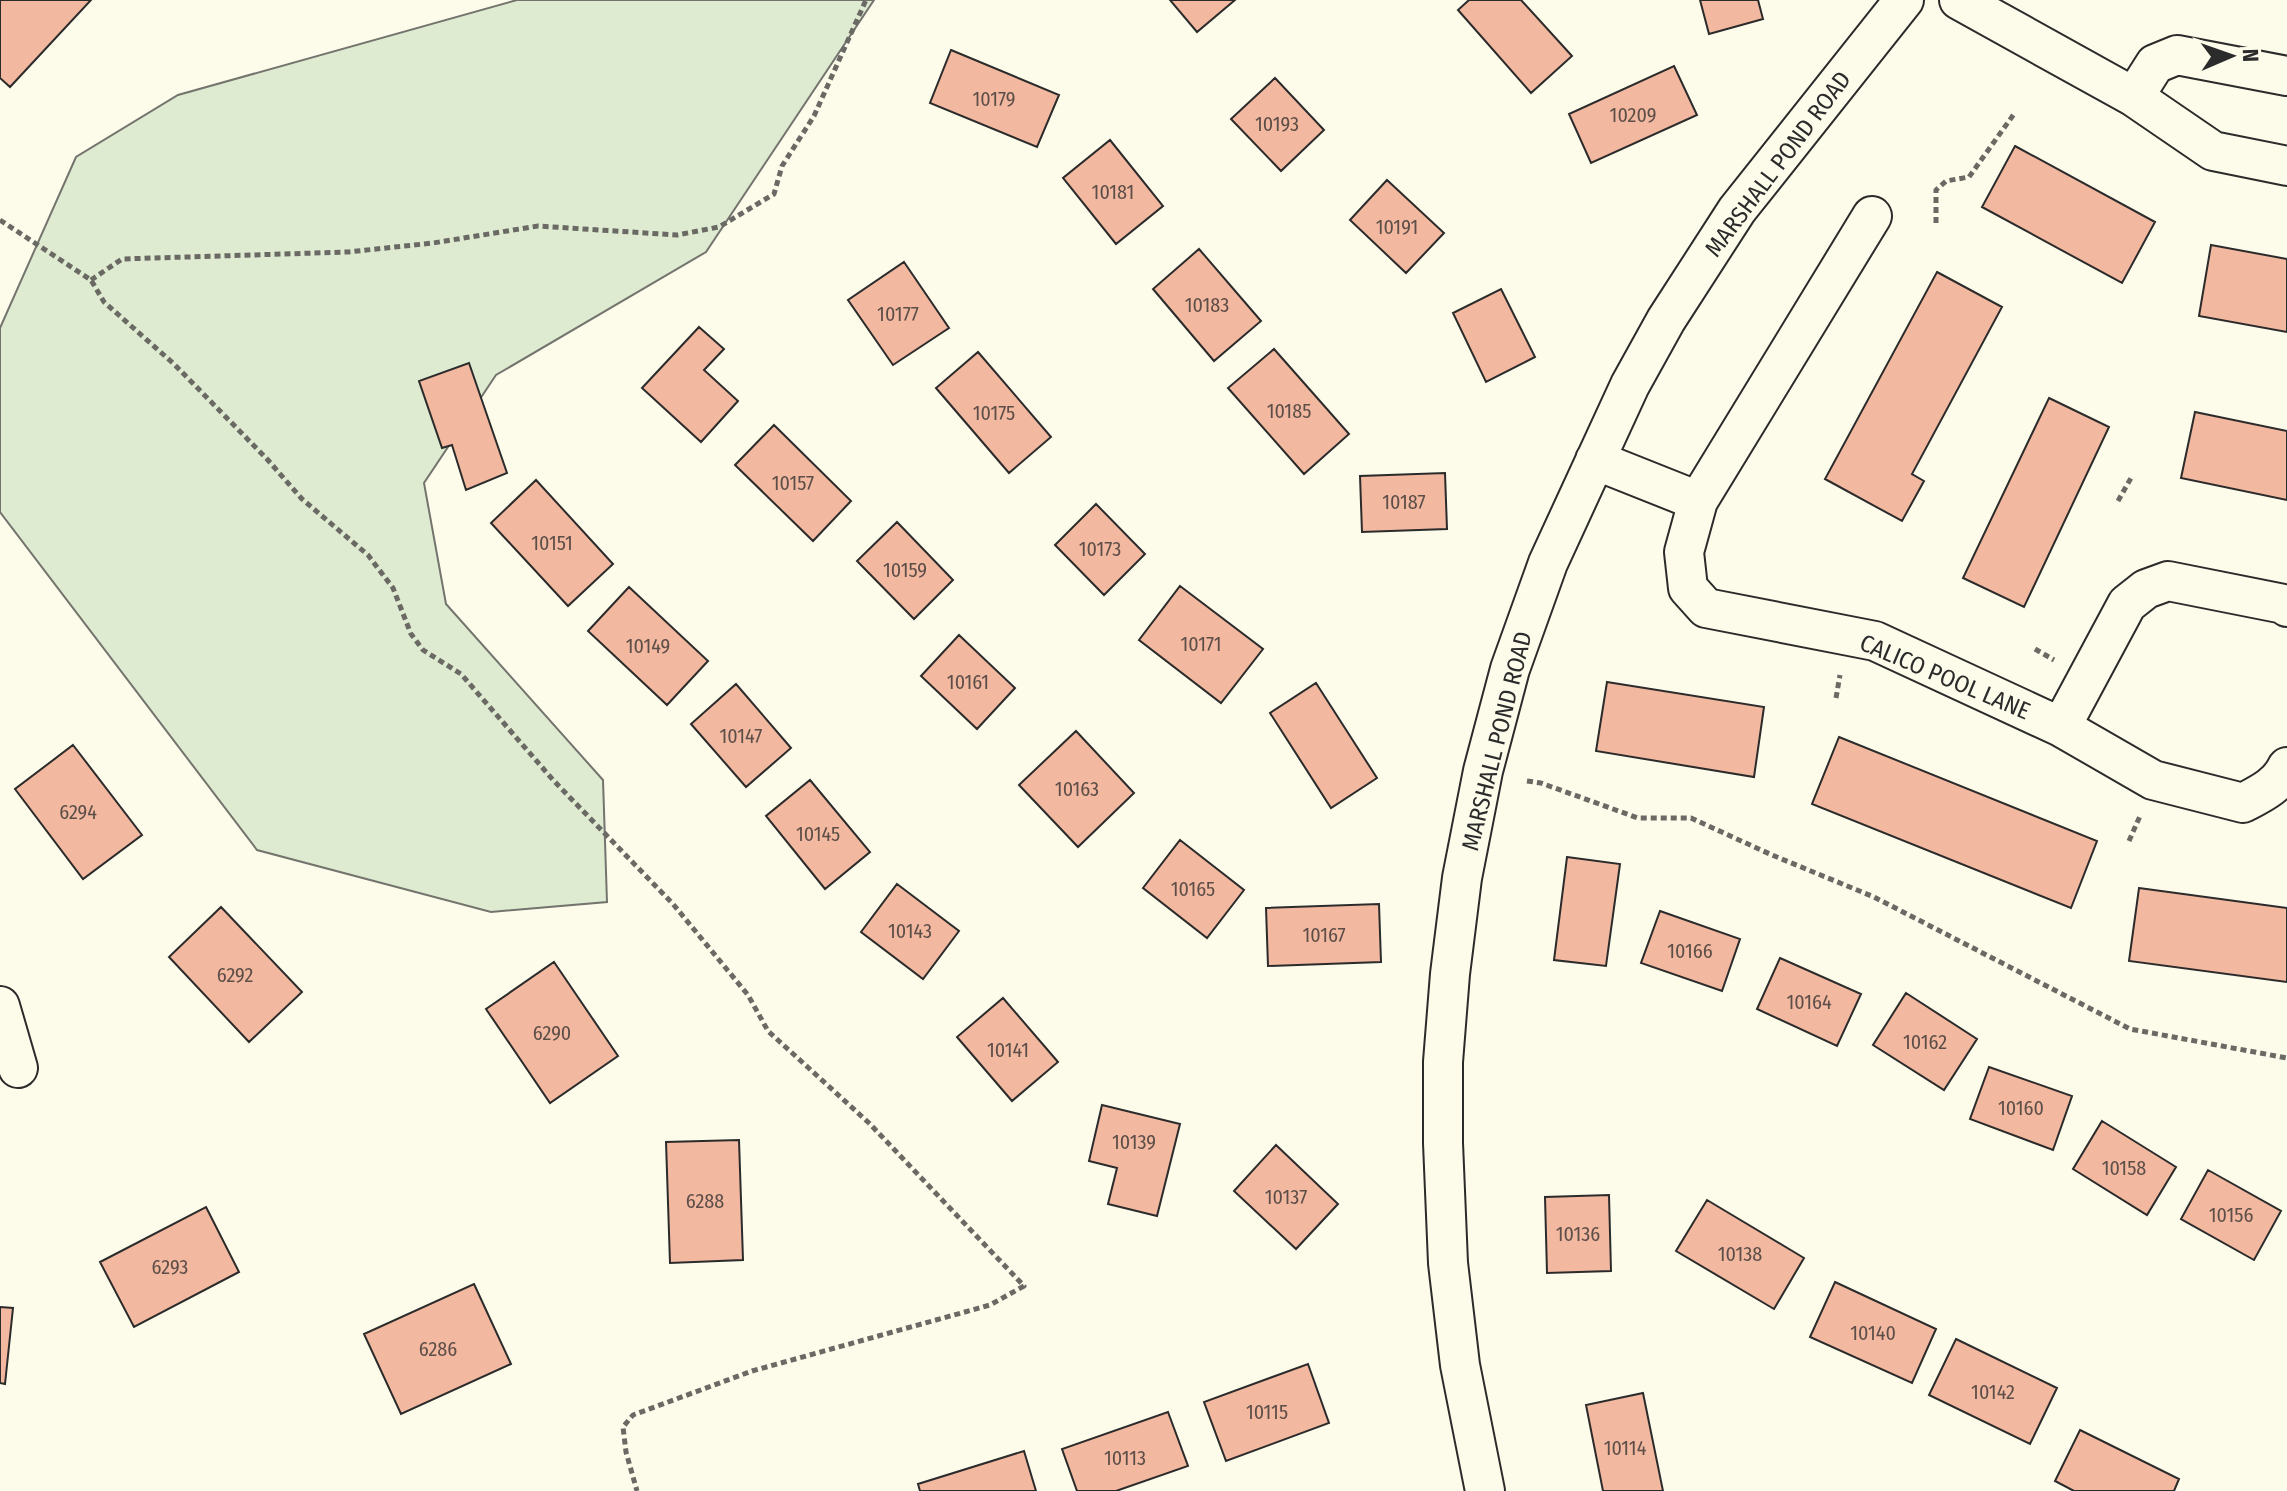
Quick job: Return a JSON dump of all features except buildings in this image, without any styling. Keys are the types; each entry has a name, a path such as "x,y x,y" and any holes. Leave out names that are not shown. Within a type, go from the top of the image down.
{"street":[{"name":"MARSHALL POND ROAD","path":"1485,1491 1460,1365 1448,1263 1443,1062 1462,878 1483,771 1510,669 1548,563 1630,385 1666,320 1737,210 1904,0"},
{"path":"1959,0 2134,97 2213,151 2287,166"},
{"path":"2134,97 2155,64 2177,55 2287,76"},
{"name":"CALICO POOL LANE","path":"1872,216 1698,501 1684,552 1688,588 1706,608 1875,641 2061,727 2153,780 2243,803 2269,790 2287,767"},
{"path":"1595,460 1698,501"},
{"name":"CALICO POOL LANE","path":"2061,727 2127,604 2146,589 2168,581 2287,607"},
{"path":"0,1006 18,1068"}],"path":[{"path":"91,280 122,259 348,252 433,243 538,226 677,235 719,227 774,194 782,166 814,116 866,0"},
{"path":"1936,223 1936,190 1946,181 1969,177 2014,114"},
{"path":"0,220 91,280 104,302 174,364 302,499 368,555 393,588 411,634 423,650 461,674 554,781 673,904 748,995 768,1031 869,1123 1024,1286 990,1305 752,1371 633,1415 623,1427 626,1452 637,1491"},
{"path":"2118,501 2131,478"},
{"path":"1836,698 1841,669"},
{"path":"1527,781 1541,783 1638,818 1691,818 1874,897 2130,1029 2287,1058"},
{"path":"2129,841 2144,808"}],"green space":[{"path":"517,0 874,0 706,252 496,375 424,483 446,604 603,780 607,902 491,912 257,850 0,512 0,328 76,157 178,95"}]}
